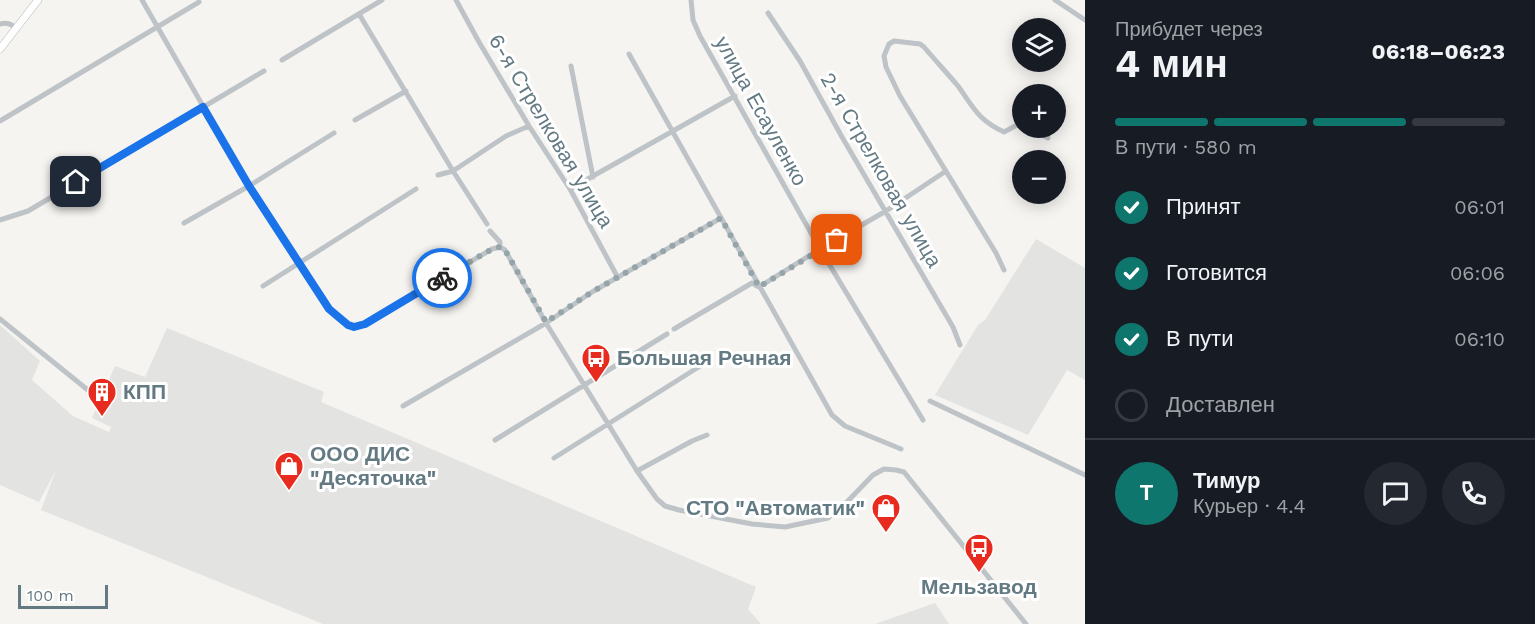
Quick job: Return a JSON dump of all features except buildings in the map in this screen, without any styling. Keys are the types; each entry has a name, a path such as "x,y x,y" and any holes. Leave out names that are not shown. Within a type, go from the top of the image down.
{"main road":[{"path":"0,49 38,0"}],"street":[{"path":"142,0 249,186 329,309 348,325 354,327 365,324 492,249 500,247 505,250 637,471 657,500 665,506 752,524 785,527 828,518 873,476 884,469 904,472 1026,624"},
{"path":"282,60 382,0"},
{"name":"6-я Стрелковая улица","path":"456,0 529,126 570,189 618,279"},
{"name":"улица Есауленко","path":"692,0 693,20 700,36 820,249 923,420"},
{"path":"1055,0 1085,20"},
{"path":"0,122 199,2"},
{"name":"2-я Стрелковая улица","path":"768,13 800,61 953,327 960,345"},
{"path":"360,14 453,171 488,224"},
{"path":"0,24 4,22 16,28"},
{"path":"1004,270 996,253 900,96 886,67 884,56 889,44 894,41 920,44 990,126 1004,132 1012,128"},
{"path":"628,54 832,416 845,426 901,449"},
{"path":"571,66 593,177"},
{"path":"0,220 28,211 264,71"},
{"path":"355,120 406,91"},
{"path":"570,189 735,96"},
{"path":"438,175 453,171 507,136 529,126"},
{"path":"184,223 334,133"},
{"path":"759,287 886,211 946,171"},
{"path":"263,285 416,189"},
{"path":"402,406 721,218"},
{"path":"489,231 500,242 500,247"},
{"path":"674,329 753,283 759,287"},
{"path":"0,319 94,395"},
{"path":"495,440 667,334"},
{"path":"554,458 705,363"},
{"path":"930,401 1085,475"},
{"path":"637,471 707,435"}],"shaded area":[{"path":"1036,239 1085,268 1085,380 1067,370 1028,435 935,395 978,325 985,320"},
{"name":"ООО ДИС \"Десяточка\"","path":"0,325 40,361 32,380 73,416 109,432 111,427 92,418 115,366 145,377 167,328 324,392 321,402 756,587 748,609 761,624 323,624 41,510 56,470 39,502 0,485"},
{"path":"935,603 949,624 875,624"}],"way so far":[{"path":"442,278 492,249 500,247 505,250 546,322 592,292 721,218 759,287 837,240"}],"place":[{"name":"Большая Речная","path":"596,384"},
{"name":"КПП","path":"102,418"},
{"name":"ООО ДИС \"Десяточка\"","path":"289,492"},
{"name":"СТО \"Автоматик\"","path":"886,534"},
{"name":"Мельзавод","path":"979,574"}],"route":[{"path":"76,182 203,107 249,186 329,309 348,325 354,327 365,324 442,278"}]}
